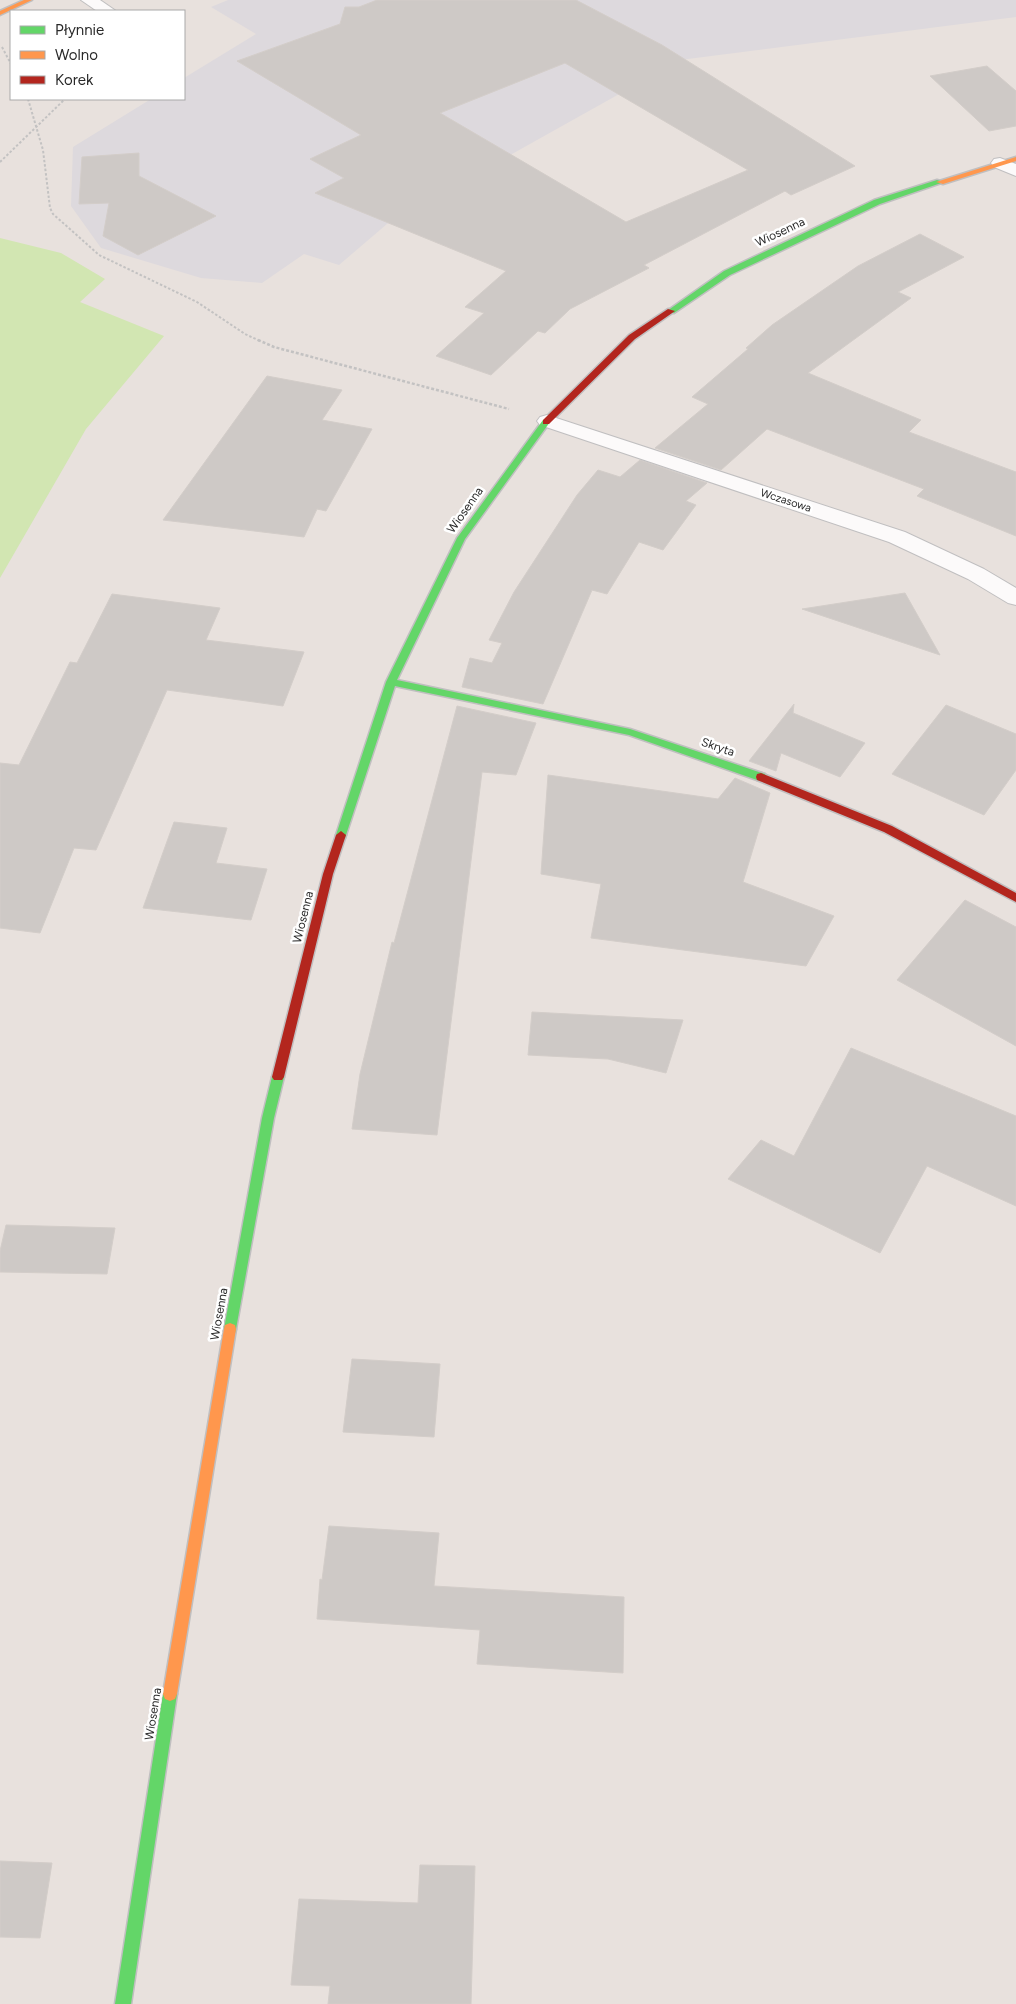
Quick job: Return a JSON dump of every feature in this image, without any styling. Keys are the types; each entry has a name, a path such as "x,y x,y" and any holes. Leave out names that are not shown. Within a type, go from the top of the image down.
{"street":[{"path":"0,13 29,0"},
{"path":"89,0 106,10"},
{"path":"1008,161 1016,171"},
{"name":"Wiosenna","path":"124,2004 170,1692 218,1394 268,1118 328,874 391,682 461,538 547,422 632,336 727,272 877,202 1008,161"},
{"name":"Wczasowa","path":"547,422 897,537 976,574 1016,598"},
{"name":"Skryta","path":"391,682 630,732 729,765 888,829 1016,898"}],"path":[{"path":"0,42 10,62"},
{"path":"28,100 43,150 50,208 99,255 197,302 245,334 274,347 512,409"},
{"path":"0,162 14,146 64,100"}],"shaded area":[{"path":"228,0 1016,0 1016,17 680,60 387,224 339,265 304,254 262,283 201,278 101,248 71,206 73,147 149,100 185,100 185,77 256,34 211,7"}],"green space":[{"path":"0,238 61,253 105,279 80,302 164,336 86,429 0,578"}],"building":[{"path":"377,0 576,0 662,45 855,166 791,195 785,191 644,265 649,268 570,309 545,333 538,331 491,375 436,356 484,313 465,307 506,271 315,193 344,178 310,159 361,135 237,61 340,24 345,7 359,7","holes":["565,63 748,170 626,222 440,113"]},
{"path":"987,66 1016,91 1016,126 989,131 930,76"},
{"path":"139,153 139,176 216,216 138,255 103,236 109,203 79,204 82,157"},
{"path":"920,234 964,257 898,292 911,298 808,373 921,420 909,432 1016,472 1016,536 917,496 924,489 767,429 721,470 655,448 708,404 692,397 748,349 746,348 772,325 858,266"},
{"path":"267,376 342,390 322,420 372,429 326,511 317,509 304,537 163,520"},
{"path":"640,460 707,483 686,501 696,505 663,550 639,542 607,594 592,590 543,704 462,687 470,658 492,663 502,643 489,640 514,592 577,495 598,470 620,477"},
{"path":"905,593 940,655 802,609"},
{"path":"112,594 220,608 206,640 304,652 283,706 167,690 96,850 74,848 40,933 0,928 0,763 19,765 70,662 77,663"},
{"path":"794,704 793,713 865,743 840,777 781,753 776,771 749,761"},
{"path":"946,705 1016,734 1016,770 984,815 892,774"},
{"path":"457,706 536,723 516,775 482,772 437,1135 352,1129 360,1074 392,942 394,943"},
{"path":"548,775 718,799 735,778 770,793 743,882 834,916 806,966 591,938 601,884 541,874"},
{"path":"174,822 227,828 216,863 267,869 251,920 143,908"},
{"path":"965,900 1016,927 1016,1046 897,980"},
{"path":"532,1012 683,1020 666,1073 608,1059 528,1055"},
{"path":"851,1048 1016,1116 1016,1206 927,1166 880,1253 728,1179 761,1140 794,1156"},
{"path":"6,1225 115,1228 107,1274 0,1272 0,1251"},
{"path":"352,1359 440,1364 434,1437 343,1432"},
{"path":"329,1526 439,1533 434,1586 624,1597 623,1673 477,1664 480,1630 317,1619 320,1579 322,1580"},
{"path":"0,1861 52,1863 40,1938 0,1937"},
{"path":"420,1865 475,1866 471,2004 328,2004 330,1986 291,1985 299,1899 418,1903"}],"traffic: fast":[{"path":"671,311 727,273 877,202 940,182"},
{"path":"341,835 391,682 461,538 546,422"},
{"path":"391,682 630,732 761,777"},
{"path":"230,1329 268,1118 278,1077"},
{"path":"123,2004 170,1694"}],"traffic: slow":[{"path":"0,13 29,0"},
{"path":"940,182 1016,159"},
{"path":"170,1694 230,1329"}],"traffic: jam":[{"path":"546,422 632,337 671,311"},
{"path":"761,777 888,829 1016,898"},
{"path":"278,1077 328,874 341,835"}]}
